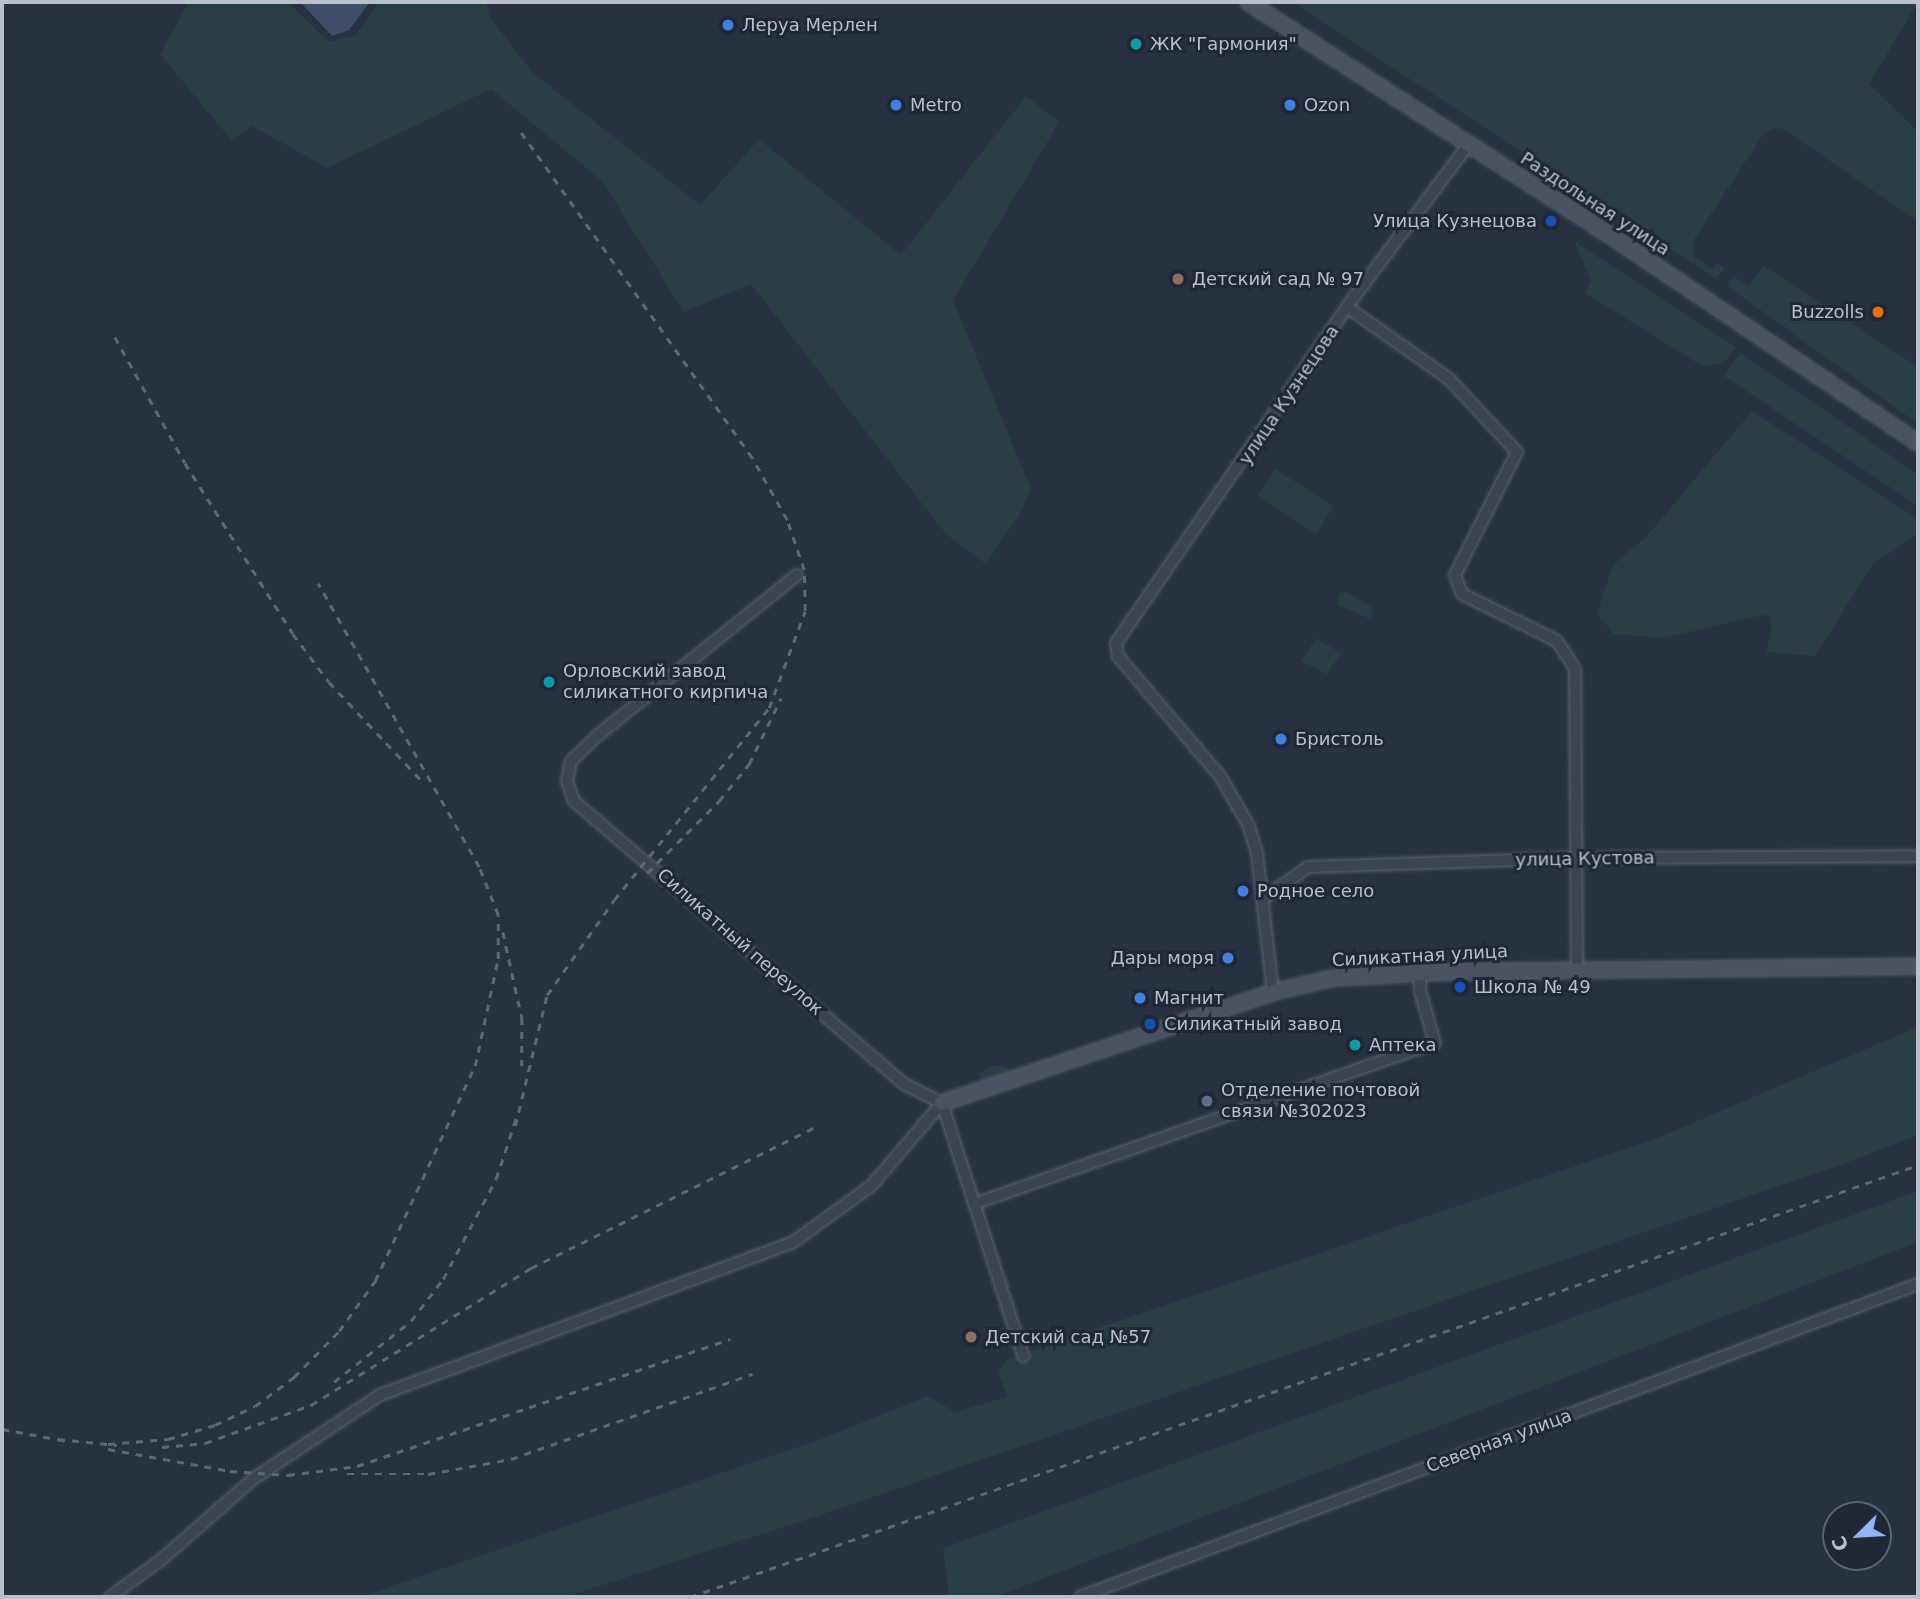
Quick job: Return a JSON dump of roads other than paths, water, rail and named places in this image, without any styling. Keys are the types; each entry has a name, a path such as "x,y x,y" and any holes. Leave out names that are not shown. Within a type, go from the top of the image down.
{"street":[{"name":"Раздольная улица","path":"1248,2 1918,443"},
{"name":"улица Кузнецова","path":"1263,899 1257,853 1236,798 1116,649 1118,638 1221,497 1347,307 1468,145"},
{"path":"1347,307 1449,379 1515,447 1516,458 1458,563 1455,575 1462,594 1558,641 1575,669 1577,969"},
{"name":"Силикатный переулок","path":"797,575 659,682 572,761 567,781 574,801 904,1084 942,1102"},
{"name":"улица Кустова","path":"1263,899 1308,867 1576,858 1918,856"},
{"path":"1263,899 1273,992"},
{"name":"Силикатная улица","path":"942,1102 1273,992 1334,978 1420,972 1918,966"},
{"path":"974,1204 1435,1043 1420,991 1420,972"},
{"path":"942,1102 1023,1356"},
{"path":"110,1597 162,1559 253,1479 380,1395 792,1242 872,1185 942,1102"},
{"name":"Северная улица","path":"1080,1597 1918,1284"}],"water":[{"path":"300,2 370,2 349,30 332,36"}],"railway":[{"path":"515,1126 547,995 614,900 769,708 805,611 804,570 787,520 752,458 520,131"},
{"path":"115,337 185,463 293,634 329,682 420,779"},
{"path":"108,1444 168,1439 215,1425 255,1406 294,1377 339,1331 375,1281 475,1066 498,959 498,915 479,867 318,584"},
{"path":"647,873 719,801 749,764 781,698"},
{"path":"503,932 522,1018 522,1066"},
{"path":"334,1382 411,1321 443,1279 496,1179 516,1118"},
{"path":"162,1447 205,1443 311,1405 531,1268 819,1125"},
{"path":"690,1597 1918,1165"},
{"path":"108,1449 230,1471 288,1475 357,1466 730,1339"},
{"path":"347,1474 428,1474 511,1459 753,1374"},
{"path":"2,1429 67,1441"},
{"path":"58,1439 117,1445"}],"place":[{"name":"Леруа Мерлен","path":"728,25"},
{"name":"ЖК \"Гармония\"","path":"1136,44"},
{"name":"Metro","path":"896,105"},
{"name":"Ozon","path":"1290,105"},
{"name":"Улица Кузнецова","path":"1551,221"},
{"name":"Детский сад № 97","path":"1178,279"},
{"name":"Buzzolls","path":"1878,312"},
{"name":"Орловский завод силикатного кирпича","path":"549,682"},
{"name":"Бристоль","path":"1281,739"},
{"name":"Родное село","path":"1243,891"},
{"name":"Дары моря","path":"1228,958"},
{"name":"Школа № 49","path":"1460,987"},
{"name":"Магнит","path":"1140,998"},
{"name":"Силикатный завод","path":"1150,1024"},
{"name":"Аптека","path":"1355,1045"},
{"name":"Отделение почтовой связи №302023","path":"1207,1101"},
{"name":"Детский сад №57","path":"971,1337"}]}
